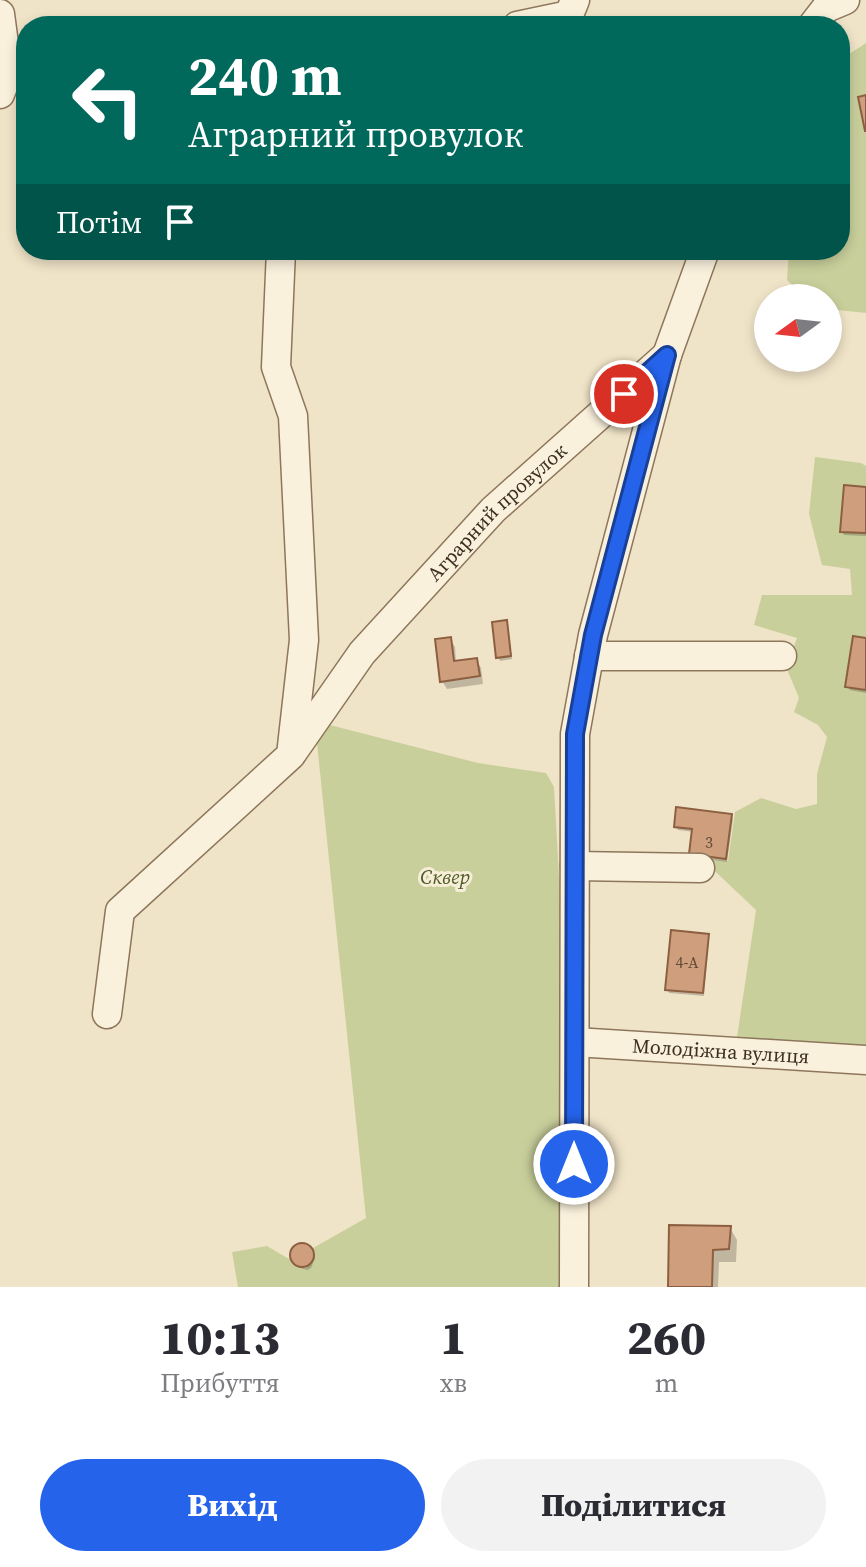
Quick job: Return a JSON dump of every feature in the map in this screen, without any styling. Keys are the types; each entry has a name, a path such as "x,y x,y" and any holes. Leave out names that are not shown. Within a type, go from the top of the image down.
{"street":[{"path":"564,16 569,15 575,0"},
{"path":"820,16 826,8 845,0"},
{"path":"0,14 8,74 0,94"},
{"path":"281,260 276,367 293,416 304,640 291,755"},
{"path":"574,1287 575,734 601,605 667,355 701,260"},
{"name":"Аграрний провулок","path":"107,1014 120,911 291,755 362,653 493,510 667,355"},
{"path":"589,656 782,656"},
{"path":"575,866 700,868"},
{"name":"Молодіжна вулиця","path":"575,1042 866,1060"}],"green space":[{"path":"866,43 866,313 842,310 842,284 791,284 787,280 788,260 850,260 850,53"},
{"path":"815,457 866,466 866,1046 736,1044 756,910 701,858 728,861 735,812 761,798 796,809 817,804 817,774 827,737 818,725 794,712 799,698 786,667 797,638 754,625 762,595 852,595 850,569 822,565 809,514"},
{"name":"Сквер","path":"326,724 478,763 546,773 554,787 568,1034 566,1287 238,1287 232,1252 267,1246 306,1269 313,1248 366,1218 317,743"}],"building":[{"path":"866,95 866,131 865,131 858,97"},
{"path":"844,485 866,487 866,533 840,532"},
{"path":"507,620 511,656 496,658 492,622"},
{"path":"853,636 866,638 866,690 845,687"},
{"path":"451,637 454,661 477,658 480,676 440,682 435,639"},
{"path":"676,807 732,814 726,859 689,854 692,829 674,827"},
{"path":"671,930 709,934 703,993 665,990"},
{"path":"669,1225 731,1226 729,1249 713,1250 712,1287 668,1287"},
{"path":"302,1243 313,1250 314,1255 307,1266 302,1267 291,1260 290,1255 297,1244"}],"route":[{"path":"574,1164 575,734 593,635 667,355 624,394"}]}
